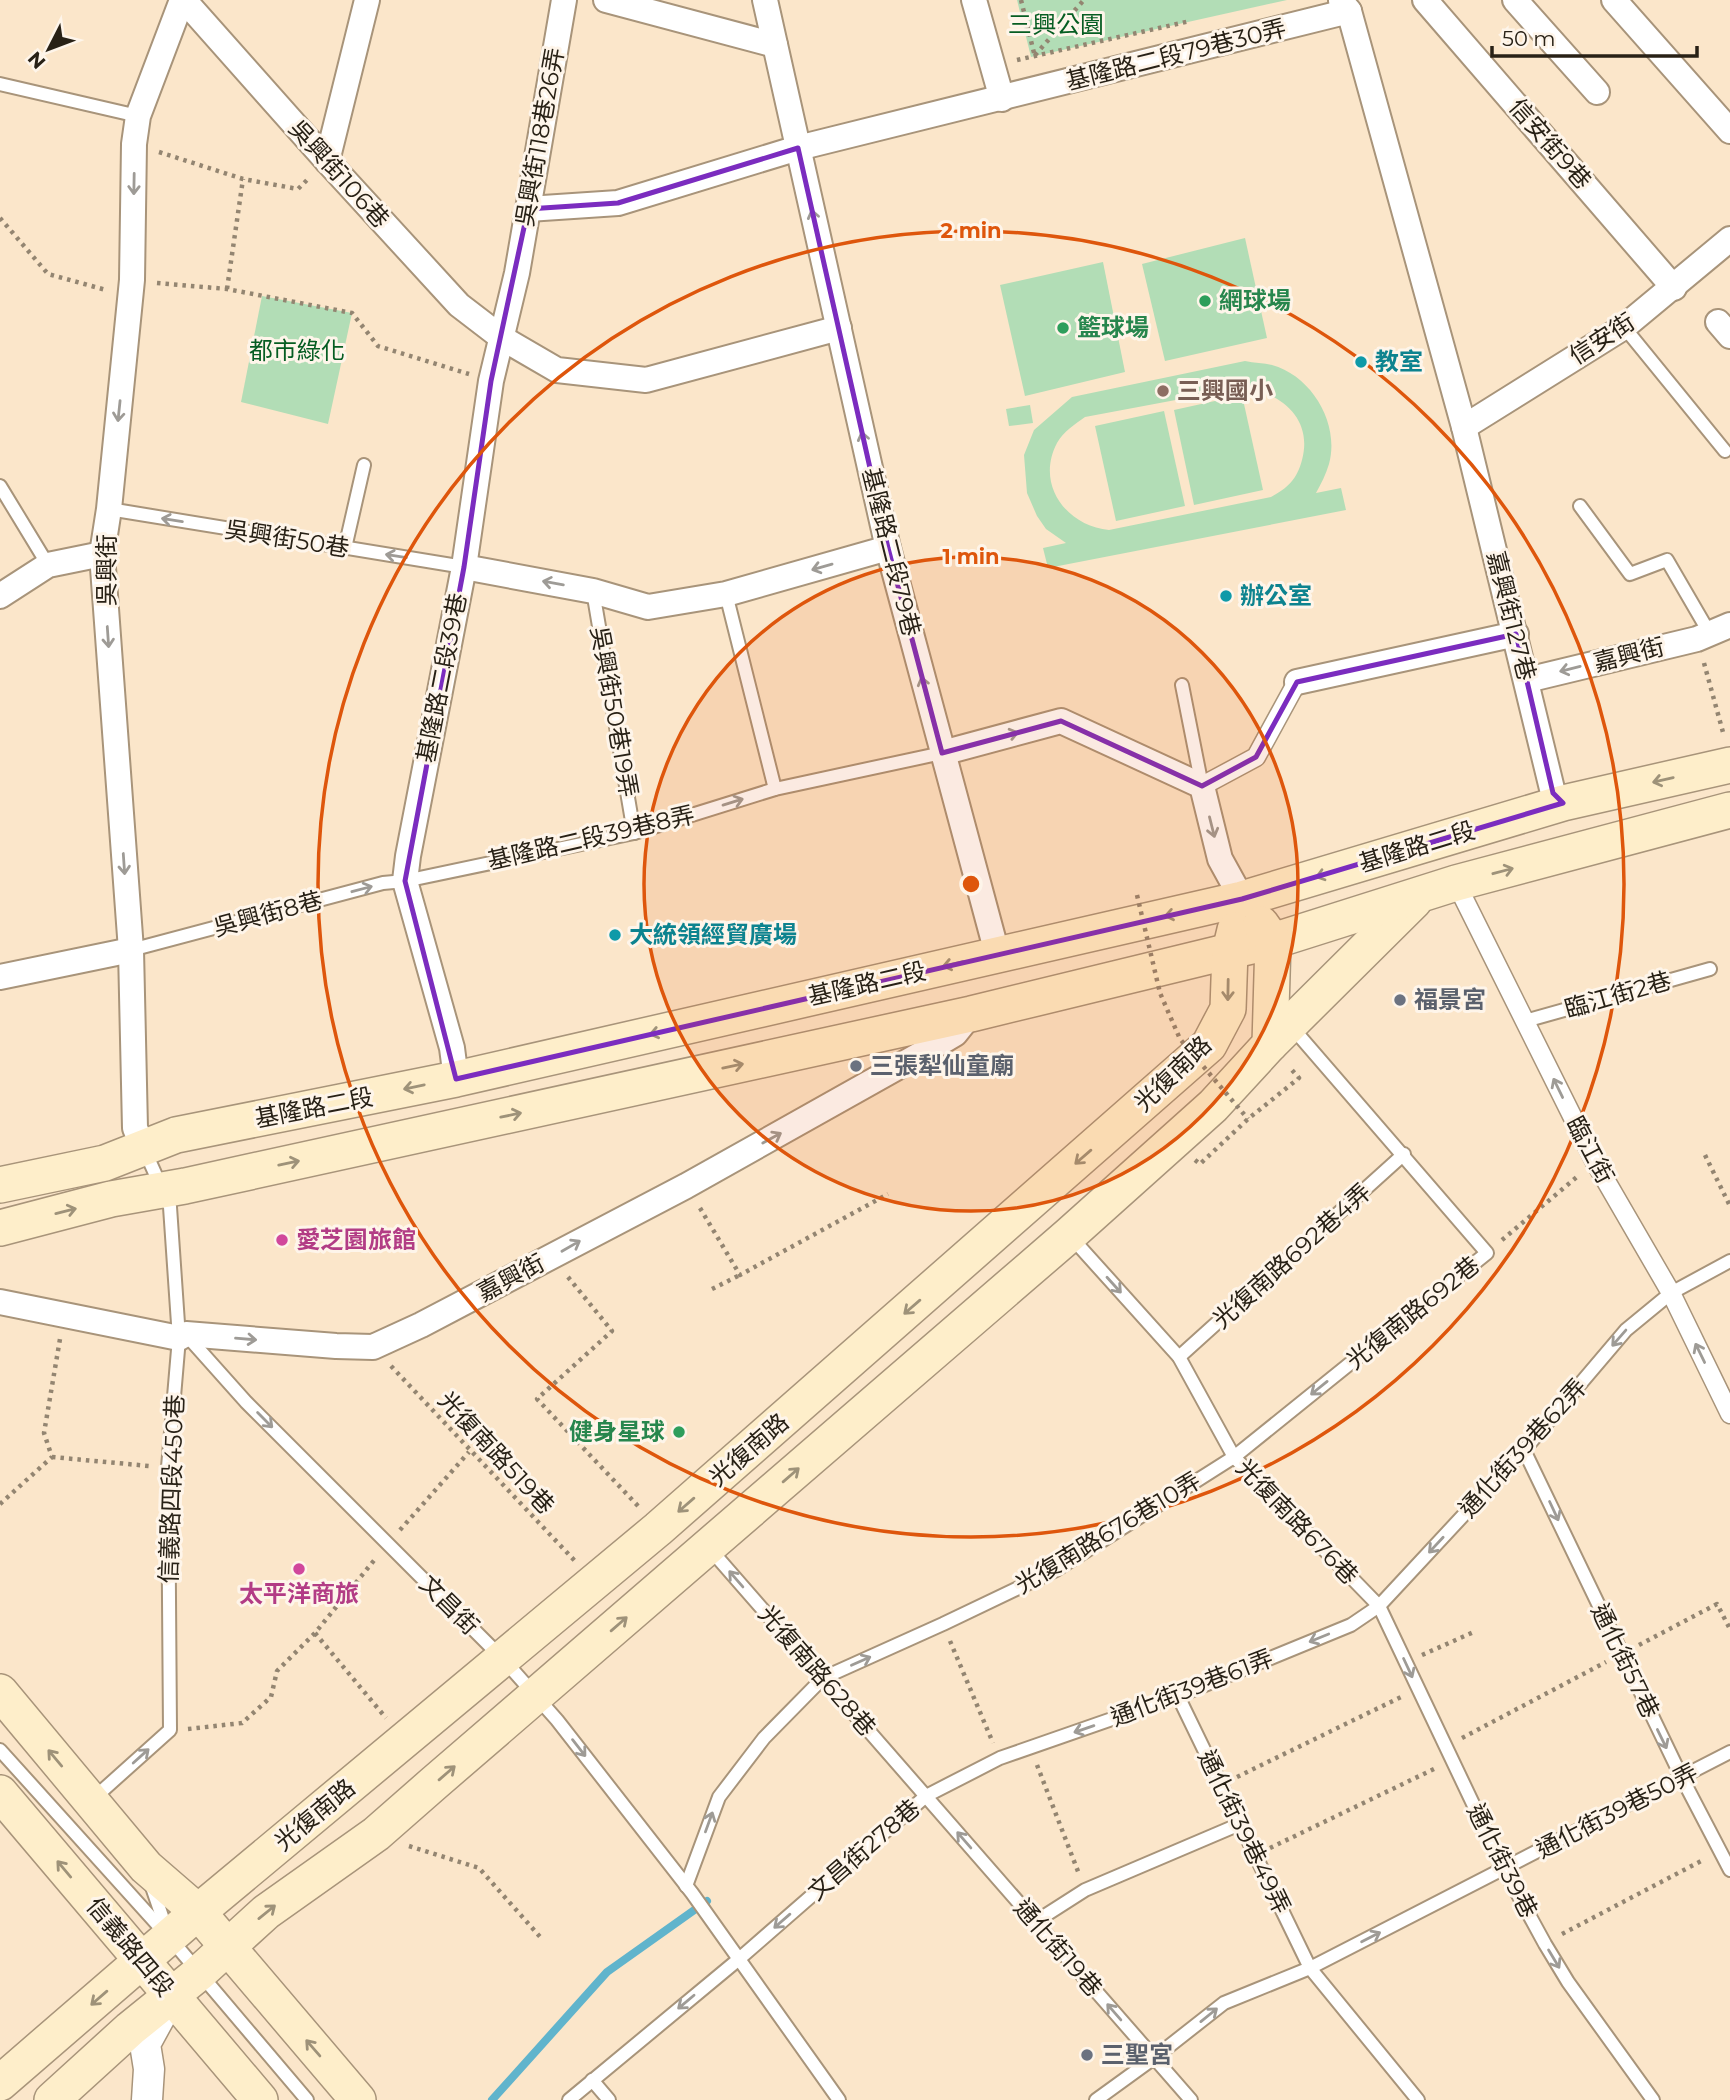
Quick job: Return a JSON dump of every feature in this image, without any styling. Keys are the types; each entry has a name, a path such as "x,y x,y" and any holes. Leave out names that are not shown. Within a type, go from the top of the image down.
{"main road":[{"name":"基隆路二段","path":"0,1185 105,1163 176,1135 456,1079 1241,899 1728,754"},
{"name":"基隆路二段","path":"0,1228 111,1199 162,1191 971,1014 1273,940 1456,883 1730,810"},
{"name":"光復南路","path":"52,2100 266,1912 376,1834 1284,1046 1417,897"},
{"path":"1241,899 1273,940 1284,1046"},
{"name":"光復南路","path":"0,2083 198,1912 658,1529 1209,1045 1227,1009 1230,951 1241,899"},
{"name":"信義路四段","path":"0,1692 146,1867 198,1912 358,2100"},
{"name":"信義路四段","path":"0,1793 260,2100"}],"street":[{"name":"吳興街","path":"143,1147 135,1128 131,950 102,554 110,509 131,288 134,144 138,116 183,0"},
{"name":"吳興街106巷","path":"183,0 459,305 502,338 557,370 646,380 839,328"},
{"path":"327,161 367,0"},
{"name":"吳興街118巷26弄","path":"517,274 564,0"},
{"path":"606,0 775,46"},
{"name":"基隆路二段79巷","path":"765,0 888,548 997,954"},
{"path":"974,0 1002,99"},
{"name":"信安街9巷","path":"1425,0 1674,288"},
{"path":"1515,0 1597,92"},
{"path":"1614,0 1730,131"},
{"name":"基隆路二段79巷30弄","path":"527,209 618,202 798,148 1002,99 1350,4"},
{"name":"嘉興街127巷","path":"1350,4 1464,427 1553,793 1563,803"},
{"name":"信安街","path":"1464,427 1624,327 1730,239"},
{"name":"基隆路二段39巷","path":"456,1079 452,1048 405,881 464,567 491,381 517,274"},
{"path":"464,567 593,591 648,607 726,594 888,548"},
{"path":"0,596 48,565 102,554"},
{"name":"嘉興街","path":"1527,680 1712,633"},
{"path":"1202,786 1256,757 1297,682 1516,634"},
{"path":"942,753 1061,721 1202,786"},
{"path":"1202,786 1220,859 1241,899"},
{"name":"臨江街","path":"1456,883 1595,1162 1671,1293 1730,1414"},
{"path":"0,978 131,950"},
{"name":"嘉興街","path":"0,1302 182,1336 373,1347 421,1325 687,1186 955,1034 971,1014"},
{"path":"147,2100 149,2069 145,2044 171,1996"}],"lane":[{"path":"0,84 138,116"},
{"path":"1624,327 1725,451"},
{"path":"345,548 364,465"},
{"path":"0,486 48,565"},
{"path":"1580,506 1630,575 1667,560 1712,633"},
{"name":"吳興街50巷","path":"110,509 464,567"},
{"name":"吳興街50巷19弄","path":"593,591 634,833"},
{"path":"726,594 775,789"},
{"path":"1182,685 1202,786"},
{"name":"基隆路二段39巷8弄","path":"405,881 634,833 775,789 942,753"},
{"name":"吳興街8巷","path":"131,950 383,883 405,881"},
{"name":"臨江街2巷","path":"1525,1021 1710,969"},
{"name":"光復南路692巷","path":"1234,1457 1487,1253 1404,1154 1284,1046"},
{"name":"信義路四段450巷","path":"143,1147 170,1207 182,1336 168,1468 170,1730"},
{"name":"光復南路692巷4弄","path":"1179,1357 1404,1154"},
{"name":"光復南路676巷","path":"1069,1235 1179,1357 1234,1457 1379,1606"},
{"name":"通化街39巷62弄","path":"1379,1606 1524,1450 1626,1330 1671,1293 1730,1261"},
{"name":"文昌街","path":"182,1336 503,1658 557,1720 739,1959"},
{"name":"通化街57巷","path":"1524,1450 1621,1654 1730,1870"},
{"name":"光復南路676巷10弄","path":"823,1678 1056,1570 1234,1457"},
{"name":"光復南路628巷","path":"708,1547 926,1796"},
{"name":"通化街39巷","path":"1379,1606 1504,1869 1545,1944 1568,1982 1653,2100"},
{"name":"通化街39巷61弄","path":"1000,1758 1178,1696 1351,1625 1379,1606"},
{"path":"689,1890 719,1797 764,1738 823,1678"},
{"name":"通化街39巷49弄","path":"1178,1696 1310,1968 1418,2100"},
{"path":"90,1801 170,1730"},
{"path":"0,1750 169,1937"},
{"name":"通化街39巷50弄","path":"1504,1869 1730,1752"},
{"name":"文昌街278巷","path":"569,2100 739,1959 926,1796 1000,1758"},
{"name":"通化街19巷","path":"926,1796 1191,2100"},
{"path":"1035,1922 1085,1890 1240,1824"},
{"name":"信義路四段","path":"146,1867 169,1937 307,2100"},
{"path":"1096,2100 1224,2003 1310,1968 1504,1869"},
{"path":"739,1959 839,2100"},
{"path":"592,2080 609,2100"}],"path":[{"path":"1021,0 1034,55"},
{"path":"1034,55 1083,1"},
{"path":"1034,55 1191,21"},
{"path":"134,144 243,179 298,189 327,161"},
{"path":"227,289 243,179"},
{"path":"0,218 48,274 131,288 227,289 352,313 378,346 491,381"},
{"path":"1712,633 1728,754"},
{"path":"1137,895 1160,993 1180,1039 1248,1119"},
{"path":"1200,1164 1248,1119 1299,1078 1284,1046"},
{"path":"1705,1155 1730,1206"},
{"path":"1487,1253 1595,1162"},
{"path":"687,1186 740,1275"},
{"path":"712,1289 888,1194"},
{"path":"552,1257 612,1331 537,1399 658,1529"},
{"path":"52,1457 44,1433 61,1333"},
{"name":"光復南路519巷","path":"373,1347 469,1452 595,1582"},
{"path":"170,1730 242,1723 271,1697 277,1671 315,1633 469,1452"},
{"path":"0,1504 52,1457 168,1468"},
{"path":"1446,1746 1717,1604 1730,1629"},
{"path":"943,1624 1000,1758"},
{"path":"1406,1662 1476,1631"},
{"path":"315,1633 404,1740"},
{"path":"1221,1784 1418,1689"},
{"path":"1031,1748 1085,1890"},
{"path":"1255,1855 1452,1760"},
{"path":"376,1834 479,1868 542,1939"},
{"path":"1545,1944 1719,1852"}],"highlighted area":[{"path":"798,148 888,548 942,753 1061,721 1202,786 1256,757 1297,682 1516,634 1553,793 1563,803 1242,899 456,1079 405,881 464,567 491,381 528,209 618,203"}],"green space":[{"name":"三興公園","path":"1017,0 1287,0 1031,57"},
{"name":"網球場","path":"1245,238 1267,338 1165,361 1142,264"},
{"name":"籃球場","path":"1103,262 1125,372 1025,396 1000,285"},
{"name":"都市綠化","path":"262,296 352,313 328,424 241,402"},
{"path":"1245,361 1272,365 1299,379 1320,404 1330,433 1331,449 1329,464 1316,493 1341,488 1346,510 1048,568 1043,548 1066,543 1046,529 1037,516 1027,493 1024,455 1034,430 1072,397","holes":["1245,387 1259,390 1282,402 1292,411 1303,432 1302,460 1297,473 1287,486 1271,497 1109,530 1080,521 1059,501 1050,474 1051,459 1062,435 1085,417"]},
{"path":"1242,395 1263,490 1194,505 1174,410"},
{"path":"1030,405 1033,423 1009,426 1006,409"},
{"path":"1164,411 1185,506 1116,521 1095,426"}],"waterway":[{"path":"492,2100 607,1972 707,1901"}],"place":[{"name":"網球場","path":"1205,301"},
{"name":"籃球場","path":"1063,328"},
{"name":"教室","path":"1361,362"},
{"name":"三興國小","path":"1163,391"},
{"name":"辦公室","path":"1226,596"},
{"name":"大統領經貿廣場","path":"615,935"},
{"name":"福景宮","path":"1400,1000"},
{"name":"三張犁仙童廟","path":"856,1066"},
{"name":"愛芝園旅館","path":"282,1240"},
{"name":"健身星球","path":"679,1432"},
{"name":"太平洋商旅","path":"299,1569"},
{"name":"三聖宮","path":"1087,2055"}]}
